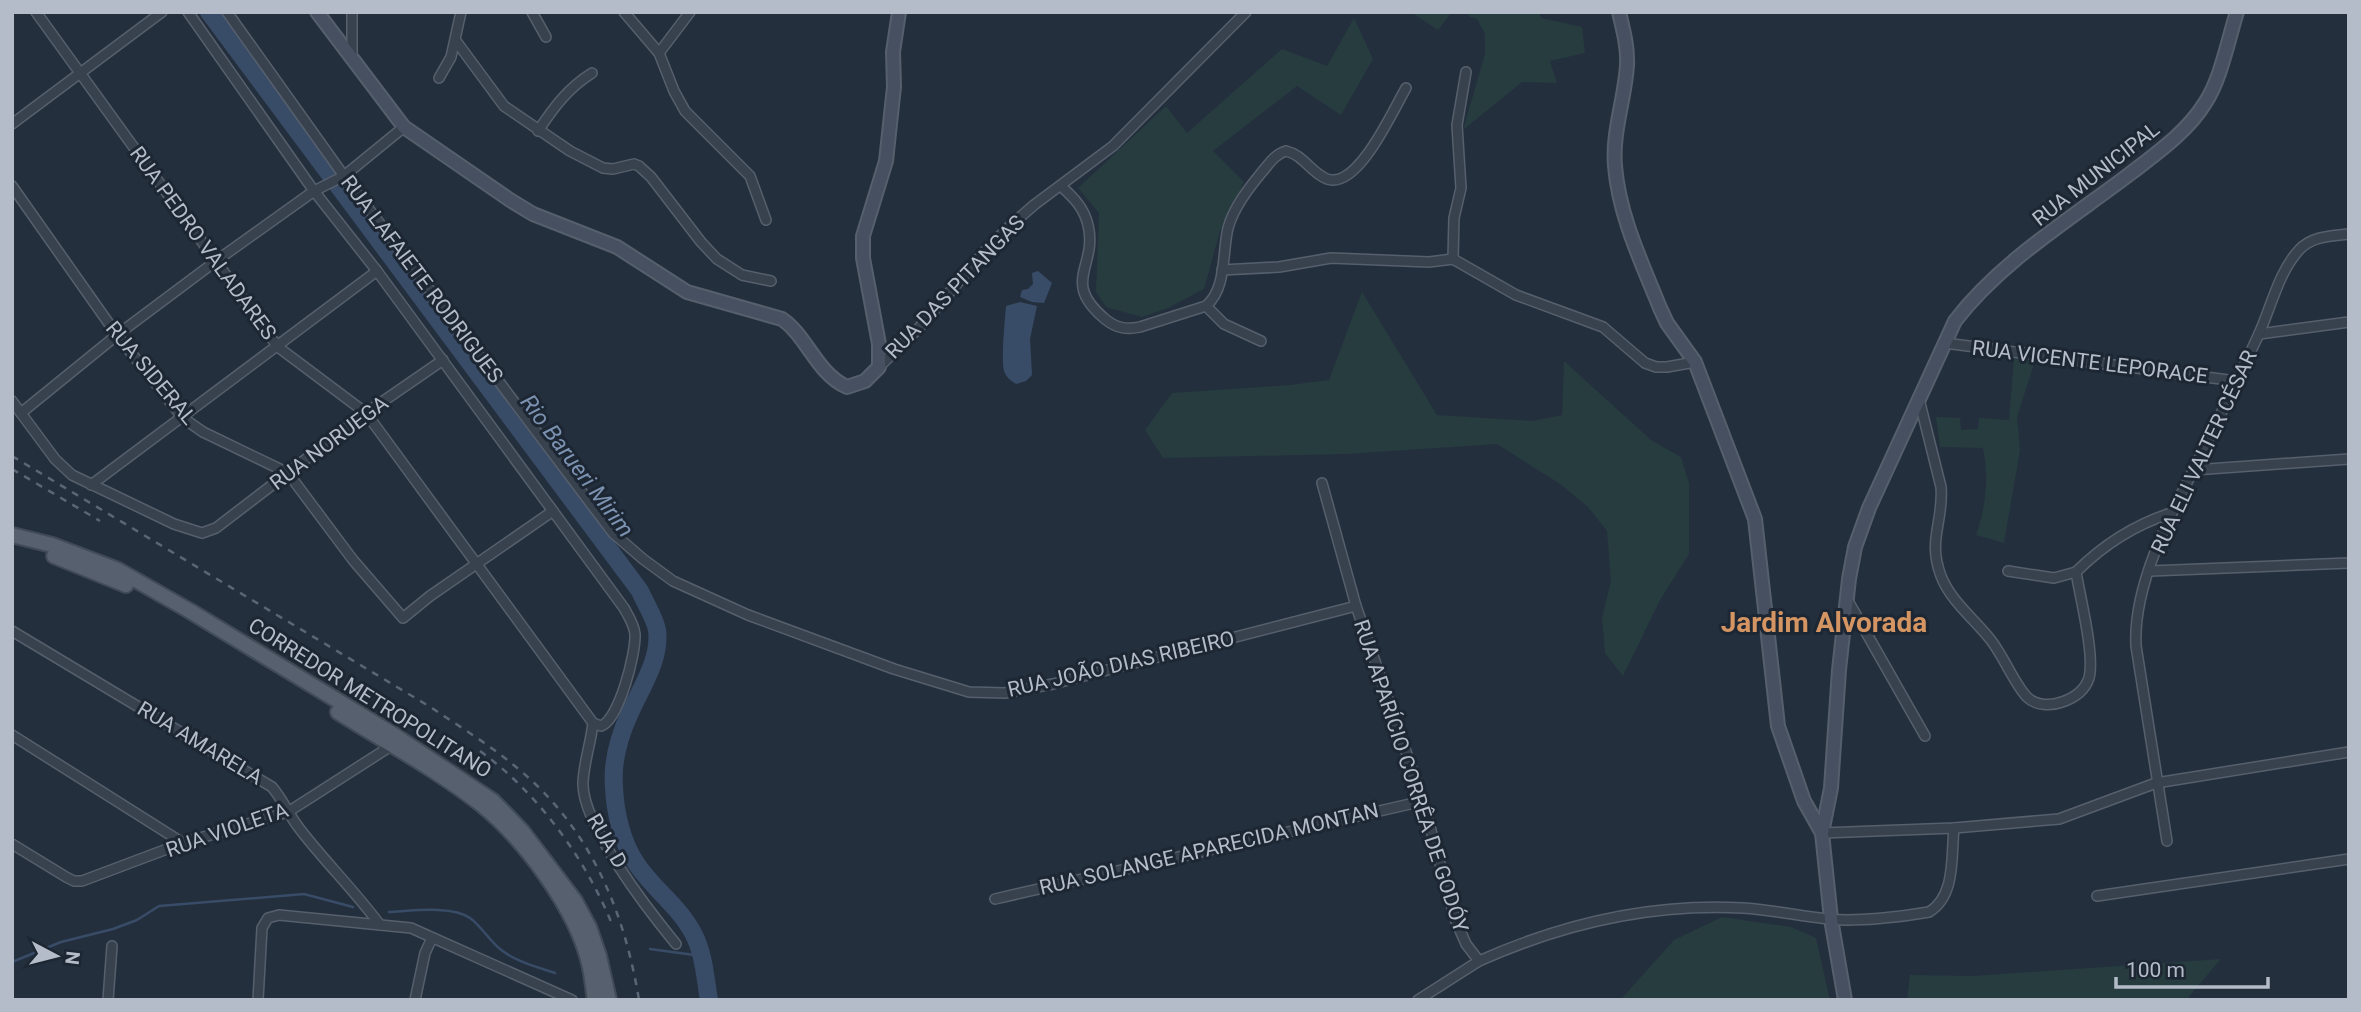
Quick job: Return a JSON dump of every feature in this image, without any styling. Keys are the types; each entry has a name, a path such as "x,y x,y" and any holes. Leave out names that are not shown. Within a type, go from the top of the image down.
{"main road":[{"path":"320,13 404,127 533,214 617,247 687,292 782,318 791,325 815,358 840,384 847,387 865,381 879,367 879,344 863,258 863,236 886,161 894,87 893,52 899,12"},
{"path":"1619,12 1626,44 1627,65 1614,165 1622,209 1664,316 1695,362 1755,519 1779,726 1804,801 1822,832 1830,919 1845,1000"},
{"name":"RUA MUNICIPAL","path":"1822,832 1830,788 1847,599 1855,547 1869,508 1955,321 1996,276 2147,160 2197,114 2209,98 2237,12"},
{"name":"CORREDOR METROPOLITANO","path":"12,535 91,558 130,577 394,735 493,801 523,831 575,901 599,956 609,1000"},
{"path":"12,543 71,561 155,599 473,799 503,824 522,846 569,915 589,962 595,1000"}],"street":[{"name":"RUA PEDRO VALADARES","path":"36,12 278,346 366,413 593,723"},
{"path":"12,124 162,12"},
{"name":"RUA LAFAIETE RODRIGUES","path":"188,12 632,622 635,637 632,654 615,711 605,726 593,723"},
{"name":"RUA LAFAIETE RODRIGUES","path":"227,12 340,177 613,533 663,574 692,589"},
{"path":"352,12 352,56"},
{"path":"439,78 451,57 461,12"},
{"path":"532,12 546,37"},
{"path":"624,12 659,54 685,111 750,176 766,220"},
{"name":"RUA DAS PITANGAS","path":"879,367 934,312 986,250 1034,205 1113,146 1246,12"},
{"path":"659,54 687,13"},
{"path":"456,41 504,106 570,151 603,167 613,169 634,164 639,166 718,259 742,275 771,281"},
{"path":"538,131 557,102 573,85 592,72"},
{"path":"1453,259 1454,218 1461,188 1457,125 1466,72"},
{"path":"1061,187 1075,198 1089,229 1083,295 1089,305 1112,325 1129,330 1206,306 1216,294 1228,227 1237,205 1276,157 1286,151 1293,153 1326,178 1334,179 1347,175 1366,158 1406,88"},
{"path":"21,413 117,335 216,261 317,189 340,177 404,127"},
{"name":"RUA SIDERAL","path":"12,186 117,335 183,418 202,432 288,473 353,560 403,618 476,564"},
{"name":"RUA ELI VALTER CÉSAR","path":"2167,841 2140,681 2135,631 2140,598 2171,513 2259,334 2288,266 2301,249 2311,242 2349,234"},
{"path":"1222,270 1279,267 1331,258 1429,262 1453,259 1516,295 1603,327 1645,363 1667,367 1695,362"},
{"path":"12,401 55,459 72,475 91,485 376,271"},
{"path":"1206,306 1224,324 1261,341"},
{"path":"2259,334 2349,322"},
{"name":"RUA VICENTE LEPORACE","path":"1945,343 2236,381"},
{"name":"RUA NORUEGA","path":"91,485 174,524 202,533 216,528 366,413 443,360"},
{"path":"1919,399 1941,487 1942,497 1934,547 1942,579 2001,654 2028,698 2040,704 2055,704 2074,696 2083,689 2089,678 2088,648 2076,572"},
{"path":"2193,470 2349,459"},
{"name":"RUA APARÍCIO CORRÊA DE GODÓY","path":"1322,483 1356,606 1423,801 1455,919 1465,944 1479,961"},
{"path":"476,564 552,512"},
{"path":"2008,571 2054,578 2076,572 2130,529 2171,513"},
{"path":"2150,571 2349,563"},
{"name":"RUA JOÃO DIAS RIBEIRO","path":"692,589 748,615 894,669 961,690 986,694 1053,684 1356,606"},
{"path":"1847,599 1925,736"},
{"name":"RUA AMARELA","path":"12,631 272,788 304,835 362,900 380,925"},
{"name":"RUA D","path":"593,723 582,783 587,809 604,841 676,944"},
{"path":"12,735 183,843"},
{"name":"RUA VIOLETA","path":"12,844 74,881 91,878 183,843 288,811 391,746"},
{"path":"1822,832 1954,828 2059,819 2156,783 2349,752"},
{"name":"RUA SOLANGE APARECIDA MONTAN","path":"995,898 1423,801"},
{"path":"1418,1000 1479,961 1517,944 1569,928 1635,914 1688,908 1741,908 1830,919 1929,912 1939,906 1946,894 1954,828"},
{"path":"2097,896 2349,859"},
{"path":"258,1000 261,928 268,918 273,916 411,928 572,1000"},
{"path":"415,1000 425,953 432,938"},
{"path":"108,1000 112,946"}],"green space":[{"path":"1411,12 1452,12 1438,30"},
{"path":"1466,12 1539,12 1541,18 1582,27 1585,53 1550,61 1557,83 1522,82 1463,130 1485,54 1485,34 1477,19"},
{"path":"1354,18 1373,59 1341,115 1297,86 1213,151 1244,182 1220,231 1204,289 1168,308 1142,317 1106,307 1096,292 1099,213 1078,188 1166,106 1187,133 1282,49 1327,66"},
{"path":"1362,292 1437,415 1532,421 1562,415 1564,361 1651,440 1681,457 1689,483 1689,554 1660,600 1623,676 1605,653 1602,618 1611,581 1607,531 1588,507 1560,484 1497,444 1345,454 1163,458 1145,430 1172,393 1329,380"},
{"path":"2014,358 2035,361 2017,417 2020,450 2004,543 1976,535 1986,492 1983,448 1940,447 1936,417 1960,418 1961,430 1978,429 1979,418 2009,420"},
{"path":"1722,917 1791,927 1816,938 1830,1000 1623,1000 1674,940"},
{"path":"2221,959 2186,1000 1907,1000 1910,975 1973,976"}],"water":[{"path":"1038,271 1052,283 1044,303 1020,297 1022,290 1033,284 1032,273"},
{"path":"1020,302 1037,306 1030,339 1032,375 1026,381 1016,384 1004,371 1003,358 1006,306"}],"waterway":[{"name":"Rio Barueri Mirim","path":"209,12 640,591 656,625 656,652 649,674 625,723 617,750 614,769 616,807 623,837 631,855 642,872 687,923 697,941 709,1000"},
{"path":"12,962 61,942 137,920 159,906 304,894 353,907"},
{"path":"389,912 431,910 462,914 474,921 506,954 555,973"},
{"path":"650,949 702,956"}],"railway":[{"path":"12,456 432,708 516,767 542,790 564,816 599,872 624,934 639,1000"},
{"path":"12,469 100,521"},
{"path":"480,751 521,786 558,828 588,875 612,924"}],"district":[{"name":"Jardim Alvorada","path":"1824,622"}]}
